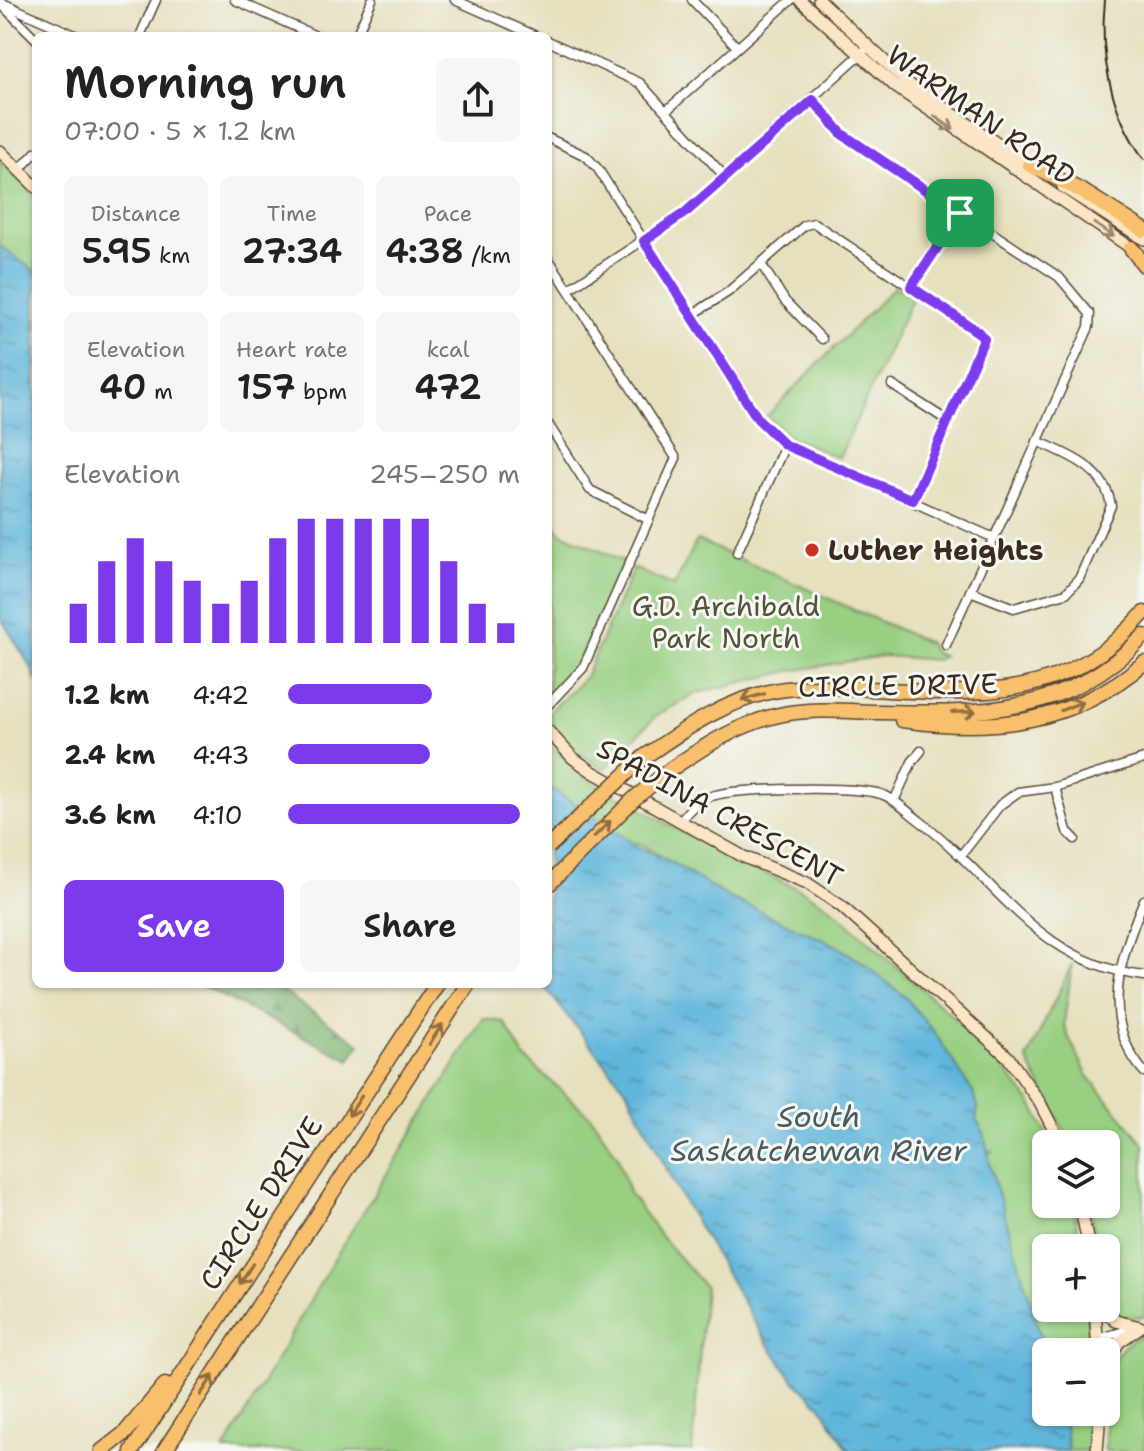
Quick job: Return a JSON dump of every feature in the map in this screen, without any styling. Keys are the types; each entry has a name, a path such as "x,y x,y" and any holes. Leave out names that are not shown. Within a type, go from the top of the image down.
{"highway":[{"path":"1030,165 1082,191 1144,230"},
{"path":"1131,248 1144,265"},
{"name":"CIRCLE DRIVE","path":"552,843 644,757 704,716 738,701 775,691 831,687 983,694 1034,684 1091,656 1119,638 1144,612"},
{"name":"CIRCLE DRIVE","path":"552,881 635,798 671,769 745,725 781,714 830,710 936,713 999,711 1029,705 1061,695 1094,678 1144,636"},
{"path":"1114,685 1144,654"},
{"path":"830,710 977,727 1017,723 1076,706 1114,685 1144,663"},
{"name":"CIRCLE DRIVE","path":"132,1451 434,988"},
{"name":"CIRCLE DRIVE","path":"164,1451 465,988"},
{"path":"102,1451 125,1433 194,1345 208,1333"}],"street":[{"path":"142,32 156,0"},
{"path":"235,0 307,32"},
{"path":"358,32 372,0"},
{"path":"455,0 527,32"},
{"path":"692,0 737,47"},
{"path":"666,111 791,0"},
{"name":"WARMAN ROAD","path":"800,0 951,129 1144,257"},
{"name":"WARMAN ROAD","path":"819,0 862,52 1144,239"},
{"path":"0,2 68,32"},
{"path":"0,2 32,35"},
{"path":"552,43 640,83 725,177"},
{"path":"569,289 686,212 813,100 862,52"},
{"path":"813,100 842,134 1059,277 1090,314 1089,327 946,645"},
{"path":"552,140 586,156 598,169 758,419 785,445 994,538"},
{"path":"0,151 32,183"},
{"path":"19,170 32,156"},
{"path":"911,287 960,213"},
{"path":"692,315 728,292 805,225 814,223 978,332 984,339 913,500"},
{"path":"552,264 676,458 583,668 552,701"},
{"path":"761,264 785,301 822,339"},
{"path":"892,385 948,421"},
{"path":"552,430 590,490 649,520"},
{"path":"970,591 1014,608 1066,593 1079,579 1111,506 1110,495 1079,459 1037,441"},
{"path":"737,553 785,445"},
{"name":"SPADINA CRESCENT","path":"552,735 573,758 593,772 744,857 807,883 841,906 1008,1057 1040,1103 1054,1130"},
{"path":"894,801 914,758 921,751"},
{"path":"962,854 1011,796 1029,789 1055,787 1144,759"},
{"path":"1055,787 1067,831 1075,839"},
{"path":"680,822 698,801 719,793 789,789 870,793 894,801 962,854 1035,931 1074,956 1118,972 1144,976"},
{"path":"1144,900 1118,972 1119,1026 1126,1046 1144,1072"},
{"path":"1120,1322 1142,1326"},
{"path":"1100,1338 1142,1326"},
{"path":"1120,1341 1142,1326"},
{"path":"1097,1451 1099,1426"}],"green space":[{"path":"0,161 32,193 32,272 0,247"},
{"path":"895,286 913,297 839,458 790,437 767,416"},
{"path":"552,520 560,532 624,562 576,667 552,693"},
{"name":"G.D. Archibald Park North","path":"697,540 929,643 934,653 943,656 936,660 885,656 864,659 790,671 697,693 656,716 604,769 563,738 552,724 552,710 585,677 634,568 674,586"},
{"path":"552,747 589,780 718,852 801,890 830,907 986,1046 1032,1104 1045,1130 1032,1130 1032,1218 1076,1218 1078,1234 1032,1234 1032,1322 1088,1322 1089,1338 1034,1338 984,1153 993,1152 980,1145 739,906 642,844 628,842 552,794"},
{"path":"1072,964 1064,1023 1069,1038 1088,1076 1144,1144 1144,1317 1120,1315 1120,1234 1095,1234 1092,1218 1120,1218 1120,1130 1064,1130 1027,1059"},
{"path":"206,988 278,988 360,1044 350,1060"},
{"path":"483,1019 504,1022 525,1058 591,1117 617,1155 629,1193 663,1239 705,1287 692,1451 224,1451 334,1259"},
{"path":"1144,1334 1144,1451 1105,1451 1105,1426 1120,1426 1120,1351"},
{"path":"1054,1426 1091,1426 1090,1451 1060,1451"}],"water":[{"path":"0,246 32,269 32,669 0,617"},
{"name":"South Saskatchewan River","path":"552,789 639,847 728,897 835,945 862,962 905,997 935,1033 974,1094 978,1107 976,1120 984,1133 991,1169 1032,1308 1032,1322 1036,1322 1041,1338 1032,1338 1032,1426 1065,1426 1068,1451 849,1451 821,1406 792,1378 762,1335 676,1188 628,1092 545,988 552,988"}],"railway":[{"path":"1105,0 1104,42 1110,83 1123,123 1144,159"}],"place":[{"name":"Luther Heights","path":"812,550"}],"route":[{"path":"813,100 842,134 960,213 911,287 984,339 913,500 785,445 771,433 758,419 644,241 686,212 813,100"}]}
